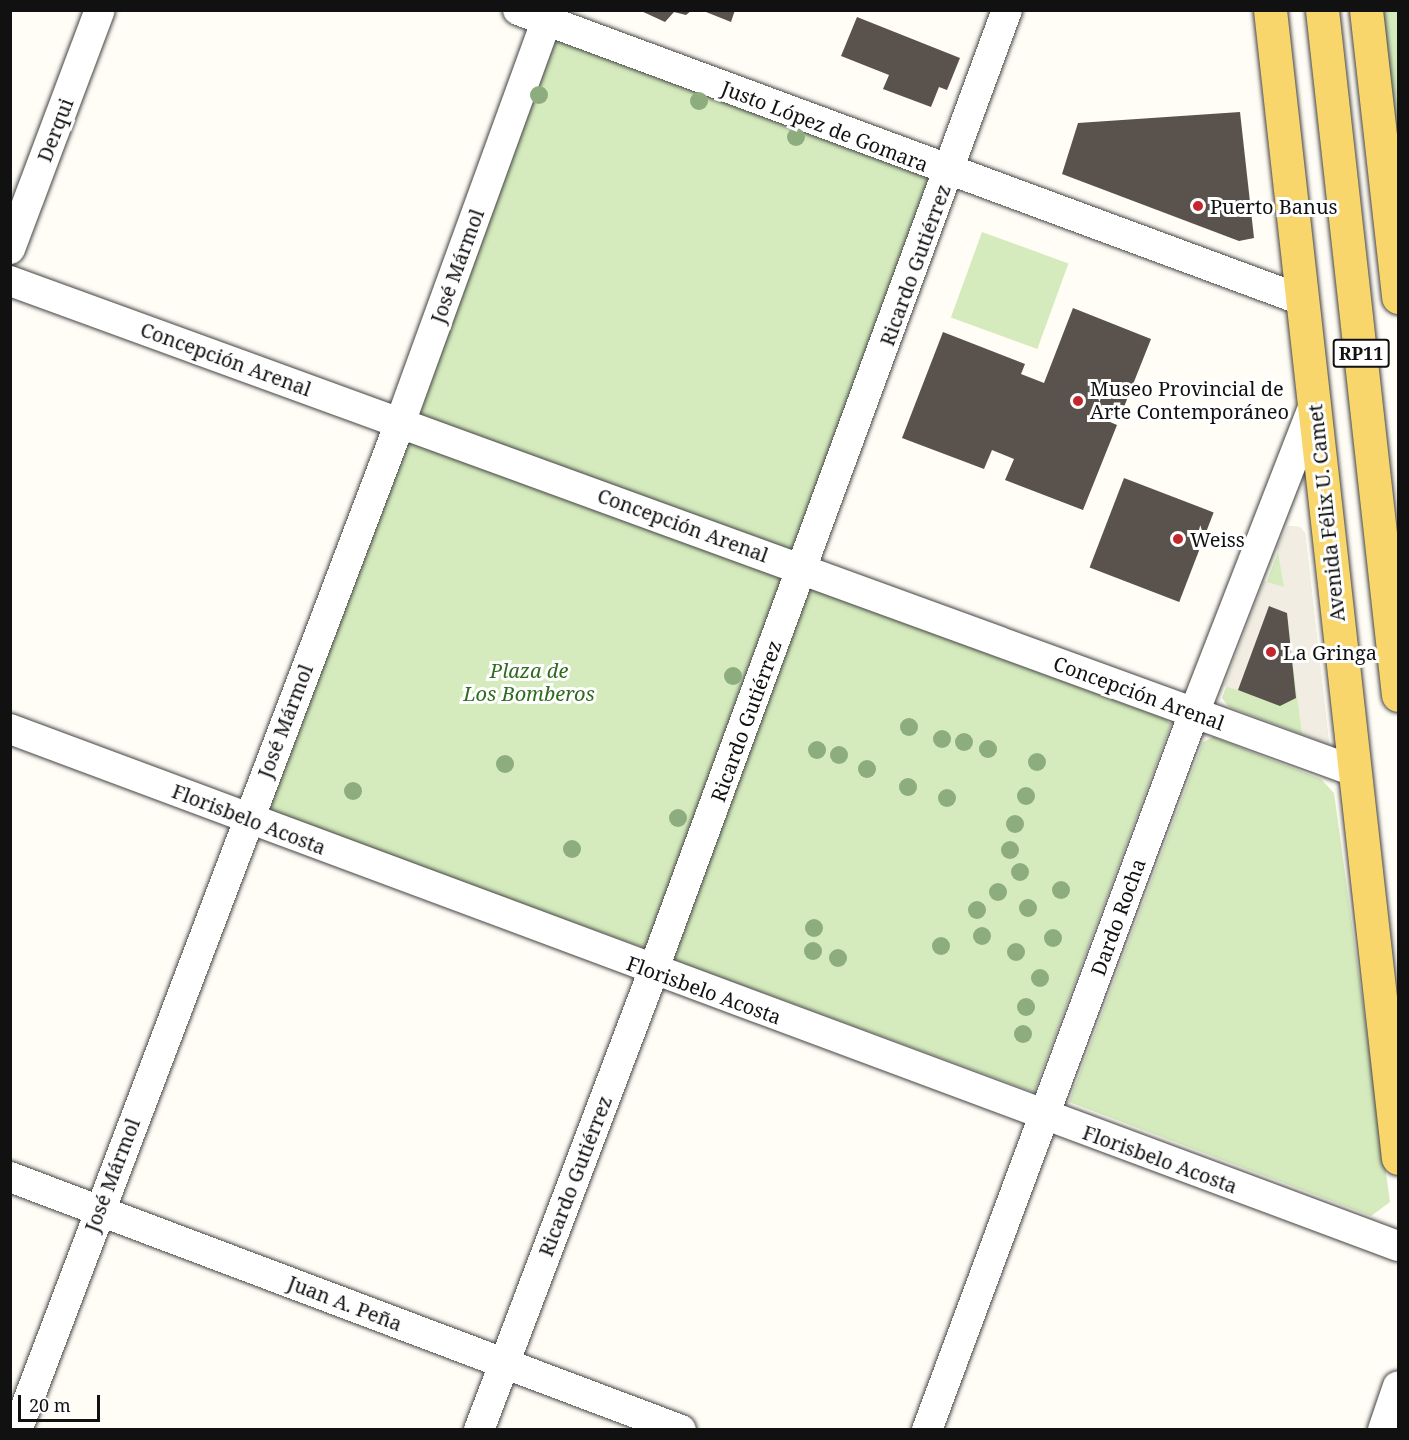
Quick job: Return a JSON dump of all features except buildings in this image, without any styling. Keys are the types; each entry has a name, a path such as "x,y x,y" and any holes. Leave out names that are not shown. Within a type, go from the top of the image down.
{"main road":[{"name":"Avenida Félix U. Camet","path":"1270,10 1398,1158"},
{"name":"RP11","path":"1322,10 1398,695"},
{"path":"1366,10 1398,297"}],"street":[{"name":"Derqui","path":"10,249 100,10"},
{"name":"Justo López de Gomara","path":"518,10 548,16 950,173 1302,300"},
{"name":"Ricardo Gutiérrez","path":"479,1430 653,971 950,173 1007,10"},
{"name":"José Mármol","path":"16,1430 247,818 400,423 548,16"},
{"name":"Concepción Arenal","path":"10,282 1354,771"},
{"name":"Dardo Rocha","path":"927,1430 1194,713 1314,406"},
{"name":"Florisbelo Acosta","path":"10,729 653,971 1398,1246"},
{"name":"Juan A. Peña","path":"10,1177 681,1430"},
{"path":"1383,1430 1398,1386"}],"green space":[{"path":"1383,11 1398,11 1398,142"},
{"name":"Plaza de Los Bomberos","path":"548,33 941,176 658,953 265,810"},
{"path":"982,232 1068,263 1037,349 951,318"},
{"path":"1288,526 1300,527 1305,533 1329,744 1229,707 1222,698"},
{"path":"809,588 1165,719 1171,724 1034,1092 671,959"},
{"path":"1213,737 1321,779 1334,793 1390,1202 1371,1216 1069,1102 1203,742"}],"shaded area":[{"path":"1288,526 1300,527 1305,533 1329,744 1302,734 1286,613 1269,607 1238,690 1224,686 1264,581 1284,587 1277,547"}],"place":[{"name":"Puerto Banus","path":"1198,206"},
{"name":"Museo Provincial de Arte Contemporáneo","path":"1078,401"},
{"name":"Weiss","path":"1178,539"},
{"name":"La Gringa","path":"1271,652"}]}
